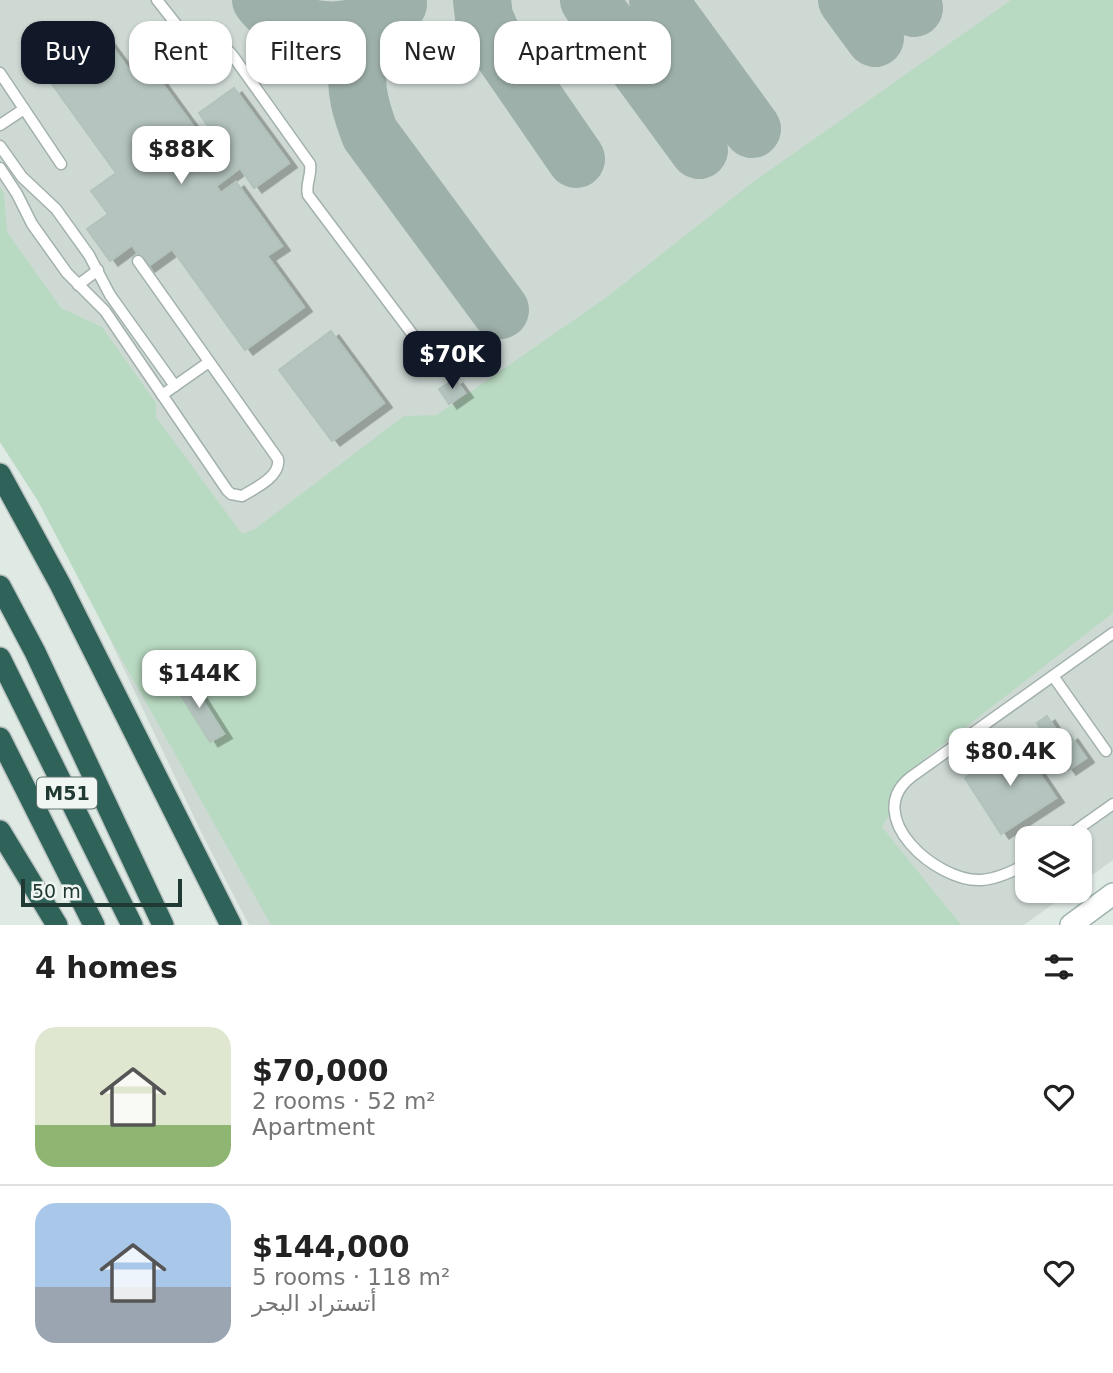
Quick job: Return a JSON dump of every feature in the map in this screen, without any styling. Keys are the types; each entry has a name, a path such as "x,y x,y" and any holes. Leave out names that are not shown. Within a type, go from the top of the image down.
{"highway":[{"path":"0,474 60,584 231,925"},
{"path":"0,586 35,652 163,925"},
{"name":"M51","path":"1,659 132,925"},
{"name":"M51","path":"0,738 94,925"},
{"path":"0,831 57,925"}],"street":[{"path":"1071,925 1113,894"}],"lane":[{"path":"157,0 187,38 194,42 223,46 233,56 310,164 307,190 310,199 431,359"},
{"path":"0,73 61,164"},
{"path":"0,125 24,109"},
{"path":"0,146 22,177 56,209 98,270 110,295 175,386"},
{"path":"0,168 32,224 78,285 104,311 231,494 242,496 278,470 278,459 138,261"},
{"path":"78,285 98,270"},
{"path":"162,395 209,362"},
{"path":"1015,869 981,880 950,874 936,866 912,845 893,813 893,802 903,783 1112,637"},
{"path":"1053,676 1105,751"},
{"path":"1082,826 1113,804"}],"shaded area":[{"path":"0,0 1113,0 1113,860 1092,875 1092,826 1015,826 1015,903 1054,903 1024,925 249,925 203,836 87,591 38,501 0,442"}],"green space":[{"path":"1011,0 1113,0 1113,613 924,759 882,827 961,925 271,925 107,633 38,501 0,442 0,187 4,193 7,232 61,308 102,327 156,403 156,417 242,534 255,529 404,416 437,415 607,297 753,182"}],"building":[{"path":"115,51 129,70 129,84 162,84 198,133 184,143 190,152 214,135 199,113 234,88 289,163 254,188 240,168 216,186 221,193 236,182 282,246 267,256 304,307 245,350 172,249 147,267 132,245 110,261 87,229 108,214 91,191 116,173 52,84 115,84"},
{"path":"331,331 384,403 332,441 279,370"},
{"path":"455,379 465,393 449,404 439,389"},
{"path":"188,677 224,734 210,742 175,686"},
{"path":"1047,716 1058,733 1047,739 1037,723"},
{"path":"1070,735 1086,758 1068,770 1052,747"},
{"path":"1019,743 1056,798 1001,834 965,778"}],"taxiway":[{"path":"261,0 269,9 291,22 329,30 359,26 398,4"},
{"path":"482,0 484,17 494,40 576,159"},
{"path":"589,0 699,150"},
{"path":"658,0 752,129"},
{"path":"847,0 875,38"},
{"path":"908,0 914,8"},
{"path":"382,16 365,47 358,73 359,100 370,134 500,310"}]}
